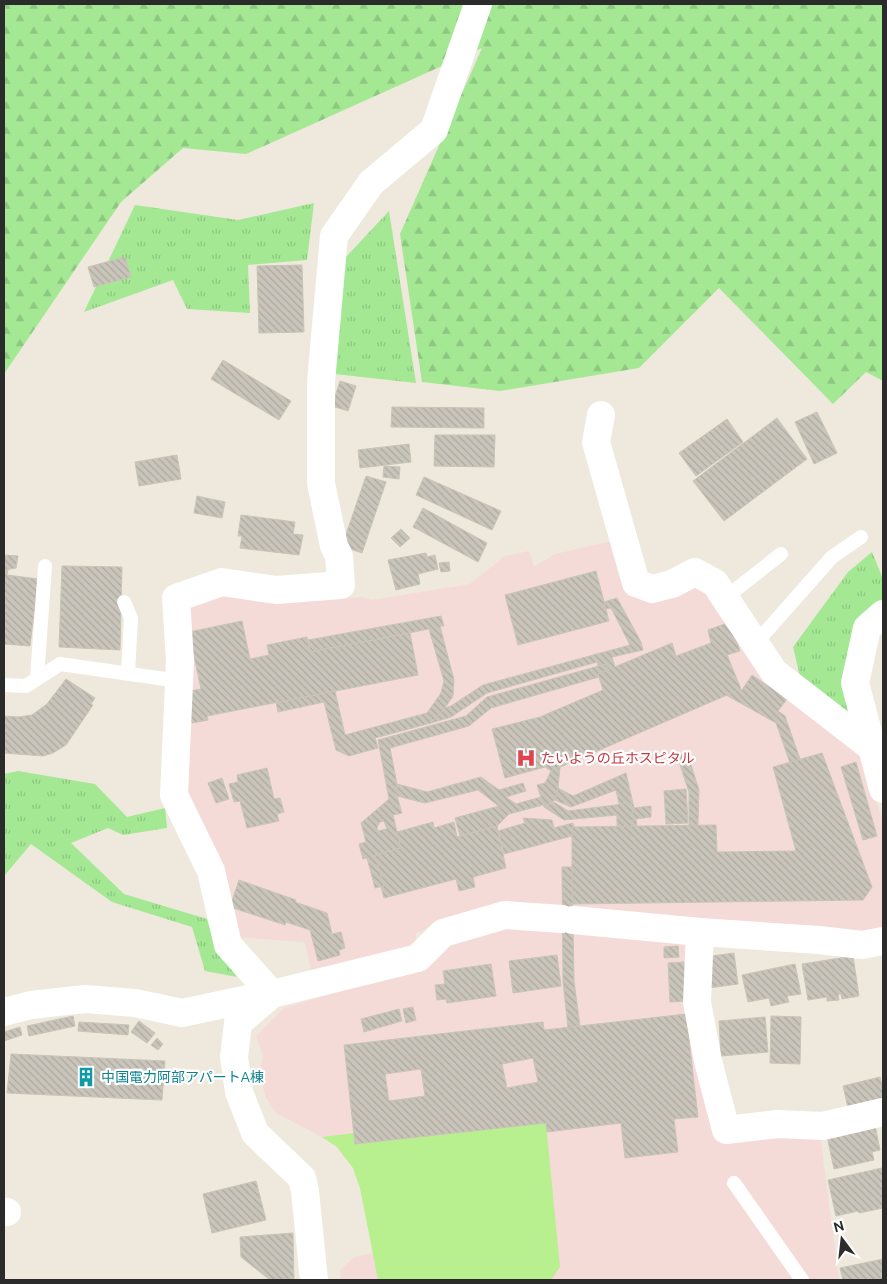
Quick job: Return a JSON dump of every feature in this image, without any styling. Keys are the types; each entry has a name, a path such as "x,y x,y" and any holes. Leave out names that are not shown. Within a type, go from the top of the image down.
{"street":[{"path":"272,994 228,945 211,870 174,795 180,661 176,598 222,582 276,590 342,585 339,556 334,546 321,482 322,382 334,236 370,183 434,130 478,4"},
{"path":"601,415 596,442 636,583 652,589 672,584 695,572 715,583 774,672 871,747"},
{"path":"883,614 867,628 855,683 883,789"},
{"path":"4,1012 31,1005 85,999 135,1003 182,1013 272,994 418,958 443,933 505,915 862,945 883,941"},
{"path":"700,932 697,1002 708,1061 726,1130 778,1124 822,1126 883,1112"},
{"path":"272,994 238,1023 234,1057 238,1092 255,1133 302,1178 314,1280"}],"lane":[{"path":"756,644 832,557 861,538"},
{"path":"725,598 781,554"},
{"path":"37,678 45,566"},
{"path":"124,602 131,618 128,673"},
{"path":"4,685 26,686 60,664 179,681"},
{"path":"734,1184 802,1280"}],"shaded area":[{"name":"たいようの丘ホスピタル","path":"616,540 629,588 692,585 708,590 860,751 883,822 883,929 877,933 478,910 416,933 416,950 312,976 305,942 233,937 185,797 189,765 183,612 194,596 348,589 350,598 363,597 372,600 470,584 505,556 529,551 534,567 555,554"},
{"path":"512,926 706,942 704,1000 736,1132 819,1128 839,1280 341,1280 340,1270 354,1257 374,1253 360,1188 353,1168 337,1147 276,1113 266,1098 259,1074 263,1056 256,1036 284,1008 429,964 449,946 494,929"}],"green space":[{"path":"4,4 883,4 883,381 866,372 833,404 719,288 639,368 500,391 422,382 400,234 482,48 246,154 183,148 121,202 4,374"},
{"path":"314,203 307,260 248,265 250,313 187,309 173,280 84,312 135,205 238,220"},
{"path":"389,211 416,383 335,374 345,258"},
{"path":"872,552 883,579 883,601 853,724 801,681 793,647 848,572"},
{"path":"18,771 95,784 127,817 165,808 167,828 123,835 108,828 71,843 124,894 207,919 215,945 237,977 205,971 192,927 112,902 31,844 4,876 4,774"},
{"path":"546,1123 560,1267 551,1280 378,1280 360,1188 353,1168 337,1147 322,1137 354,1133 356,1144"}],"building":[{"path":"125,257 131,277 94,287 88,267"},
{"path":"302,265 304,332 259,333 257,266"},
{"path":"223,360 291,401 279,420 211,379"},
{"path":"340,381 356,386 348,411 332,406"},
{"path":"392,407 484,408 484,428 391,427"},
{"path":"817,412 837,453 814,464 795,422"},
{"path":"777,418 807,459 724,521 693,481"},
{"path":"727,419 743,442 696,476 679,453"},
{"path":"435,435 495,435 494,467 434,466"},
{"path":"409,444 411,462 360,468 358,450"},
{"path":"177,455 181,479 139,486 135,462"},
{"path":"384,466 400,467 399,479 383,477"},
{"path":"366,476 386,482 362,553 342,546"},
{"path":"424,477 501,511 492,530 416,495"},
{"path":"197,496 225,502 222,518 194,513"},
{"path":"423,508 487,543 478,562 413,527"},
{"path":"241,515 295,522 293,534 303,535 299,555 240,548 242,536 238,536"},
{"path":"401,529 410,538 400,547 391,538"},
{"path":"426,553 427,557 435,555 438,569 418,574 420,584 396,590 388,560"},
{"path":"4,555 18,556 16,568 4,570"},
{"path":"449,562 450,571 441,572 439,563"},
{"path":"62,566 122,567 120,650 59,647"},
{"path":"4,570 8,570 7,575 38,579 30,646 4,644"},
{"path":"596,571 609,621 518,645 505,595"},
{"path":"617,598 641,642 643,650 612,657 615,667 600,673 597,662 487,693 451,717 431,723 445,708 483,685 630,645 611,608 606,609 604,602"},
{"path":"441,616 444,626 440,626 454,680 453,696 431,723 375,738 378,748 349,756 336,750 324,702 278,712 276,702 335,691 345,735 427,713 441,693 444,681 429,629 310,652 308,640"},
{"path":"242,621 250,659 269,655 267,645 307,637 310,652 410,633 418,675 207,716 208,720 192,723 186,692 201,689 189,632"},
{"path":"730,622 740,651 727,655 741,689 551,771 545,767 505,778 492,729 540,717 603,690 598,674 672,643 676,656 711,643 708,630"},
{"path":"606,664 608,670 598,674 599,677 491,708 469,726 390,748 397,784 397,796 402,813 393,815 401,848 375,855 384,886 375,888 367,858 363,859 359,844 366,842 361,823 389,799 378,740 466,716 487,697","holes":["384,821 387,829 378,831 377,827 380,822"]},
{"path":"752,675 787,699 778,711 785,716 800,759 790,763 776,723 726,695 740,689 742,690"},
{"path":"66,679 95,698 91,704 93,705 66,745 53,753 43,756 4,753 4,716 19,717 32,715 47,704"},
{"path":"687,752 699,790 698,825 689,826 689,792 677,756"},
{"path":"822,753 872,887 863,900 572,904 572,827 716,825 717,852 796,851 773,767"},
{"path":"856,762 877,836 863,840 841,767"},
{"path":"560,767 555,800 544,807 537,785 545,783 551,771"},
{"path":"267,768 274,799 280,798 284,812 277,814 279,821 247,828 240,801 234,802 229,784 238,782 237,775"},
{"path":"626,773 634,808 651,806 651,817 636,819 637,826 624,826 616,790 571,807 555,800 558,788 573,796"},
{"path":"481,777 499,790 523,783 526,791 506,797 516,804 541,797 543,805 509,814 478,790 425,803 397,796 397,784 427,792"},
{"path":"222,778 229,799 216,803 208,783"},
{"path":"686,789 688,823 666,824 664,791"},
{"path":"554,802 568,811 631,803 634,826 617,827 617,815 564,820 544,807"},
{"path":"499,806 509,814 497,826 460,836 455,818"},
{"path":"523,818 552,820 554,828 573,823 572,836 504,854 498,831 525,823"},
{"path":"433,822 434,828 454,822 457,837 497,826 506,868 473,877 475,887 459,891 456,879 384,898 381,887 384,886 375,855 401,848 397,832"},
{"path":"562,867 572,867 574,981 580,1026 568,1028 563,982"},
{"path":"239,880 327,913 332,934 341,932 345,948 339,950 340,955 318,961 310,930 286,922 285,925 230,907"},
{"path":"678,946 679,957 664,958 664,947"},
{"path":"734,953 738,984 708,988 704,957"},
{"path":"557,955 561,986 513,993 509,961"},
{"path":"853,956 859,996 842,999 841,994 838,994 839,1000 827,1001 827,997 808,1000 802,964"},
{"path":"684,962 687,1001 670,1002 668,963"},
{"path":"491,964 496,996 447,1003 446,999 437,1000 435,985 445,984 443,971"},
{"path":"795,964 801,994 787,996 789,1002 771,1006 769,998 748,1002 742,975"},
{"path":"413,1007 416,1020 406,1023 403,1009"},
{"path":"399,1009 402,1021 364,1032 361,1019"},
{"path":"686,1014 698,1117 674,1119 678,1152 625,1158 621,1123 547,1132 546,1123 355,1144 344,1045 543,1022 544,1030","holes":["533,1058 538,1082 507,1088 502,1064","421,1069 425,1096 389,1101 385,1074"]},
{"path":"73,1016 75,1026 29,1036 27,1026"},
{"path":"771,1016 801,1017 800,1064 770,1063"},
{"path":"765,1017 768,1052 721,1056 719,1021"},
{"path":"139,1021 155,1033 147,1043 131,1032"},
{"path":"79,1022 129,1025 128,1035 78,1031"},
{"path":"20,1027 22,1035 4,1041 4,1032"},
{"path":"157,1038 163,1044 158,1050 151,1045"},
{"name":"中国電力阿部アパートA棟","path":"11,1054 165,1061 162,1100 7,1093"},
{"path":"880,1077 883,1090 883,1108 850,1116 843,1086"},
{"path":"875,1125 880,1150 872,1152 874,1160 834,1169 827,1136"},
{"path":"882,1168 883,1208 836,1216 828,1180"},
{"path":"256,1181 266,1220 212,1233 203,1194"},
{"path":"293,1233 294,1280 270,1280 241,1257 240,1237"},
{"path":"883,1259 883,1280 843,1280 840,1268"}],"place":[{"name":"たいようの丘ホスピタル","path":"526,758"},
{"name":"中国電力阿部アパートA棟","path":"86,1077"}]}
